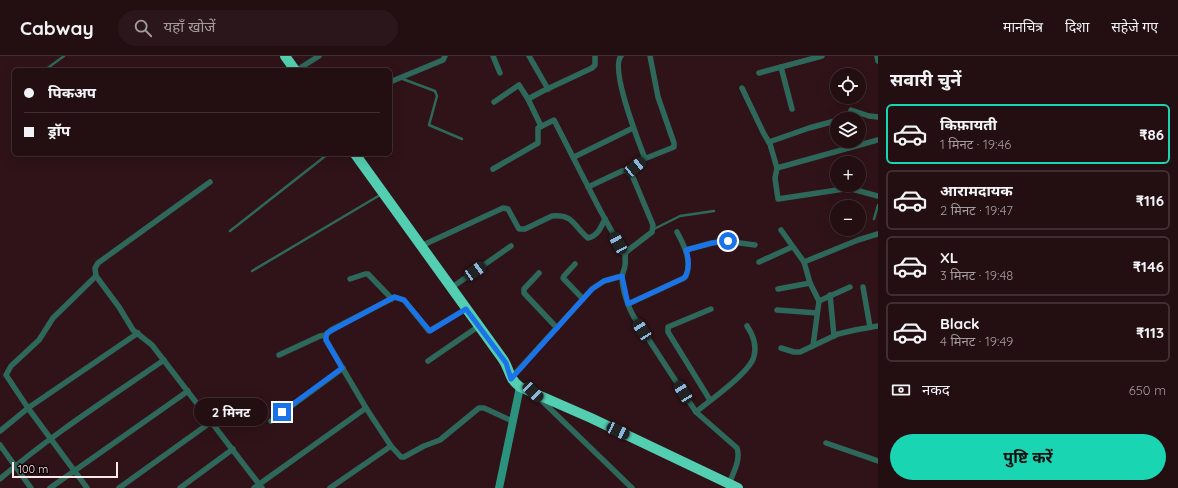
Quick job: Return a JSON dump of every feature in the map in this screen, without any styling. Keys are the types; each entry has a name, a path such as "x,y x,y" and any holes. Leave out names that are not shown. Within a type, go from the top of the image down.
{"highway":[{"path":"285,56 294,68"},
{"path":"356,156 382,194 506,363 511,379 520,387 733,486"}],"main road":[{"path":"499,488 520,387"}],"street":[{"path":"299,68 320,56"},
{"path":"392,81 443,60 445,56"},
{"path":"494,56 500,73"},
{"path":"529,56 548,89"},
{"path":"528,100 594,66 596,62 595,56"},
{"path":"621,56 618,63 625,104 644,159"},
{"path":"625,255 626,252 652,232 653,229 652,221 632,175 633,170 644,159 674,147 674,143 658,97 650,56"},
{"path":"796,56 798,63"},
{"path":"759,73 822,56"},
{"path":"877,56 878,61"},
{"path":"781,67 792,110"},
{"path":"494,102 519,85 541,126"},
{"path":"742,88 769,142 777,168 775,176 778,199 844,189 852,189 878,196"},
{"path":"851,110 869,116 878,117"},
{"path":"493,169 538,143 538,129 554,120 625,255 625,265 622,276 628,304 634,317 696,412 737,448 739,459 733,486"},
{"path":"769,142 830,122"},
{"path":"574,157 633,128"},
{"path":"866,143 878,140"},
{"path":"777,168 847,148"},
{"path":"588,187 622,171 633,170"},
{"path":"210,182 98,263 95,268 96,276 119,307 132,328 152,344 260,486"},
{"path":"421,246 504,208 508,209 520,229 525,230 552,216 556,216 571,219 588,238 598,232 605,219"},
{"path":"781,230 804,262 810,283 819,301 813,346"},
{"path":"628,304 684,278 688,273 688,257 677,232"},
{"path":"804,262 858,240 878,234"},
{"path":"686,250 725,241 755,245"},
{"path":"451,288 511,246"},
{"path":"759,262 792,247"},
{"path":"575,264 563,278 583,299"},
{"path":"539,273 524,289 524,293 557,328"},
{"path":"350,279 368,274 392,299"},
{"path":"87,488 7,378 6,372 39,340 53,318 96,276"},
{"path":"511,379 583,299 598,285 622,276"},
{"path":"778,288 810,283"},
{"path":"863,286 870,327"},
{"path":"819,301 850,287"},
{"path":"830,295 834,336"},
{"path":"279,355 320,336 326,335 331,330 394,297 404,300 430,331 466,309"},
{"path":"710,400 667,329 668,327 711,309"},
{"path":"777,310 817,313"},
{"path":"428,361 479,326"},
{"path":"696,412 735,380 753,359 755,353 754,340 747,326"},
{"path":"781,348 797,352 834,336 878,326"},
{"path":"0,431 28,408 138,333"},
{"path":"326,335 326,340 342,368 366,408 398,455 404,457 440,440 481,408 512,421"},
{"path":"0,479 51,439 164,360"},
{"path":"270,421 342,368"},
{"path":"50,488 188,391"},
{"path":"533,392 632,488"},
{"path":"254,488 260,486 366,408"},
{"path":"119,488 211,422"},
{"path":"826,443 878,461"},
{"path":"0,445 31,488"},
{"path":"330,488 391,446"},
{"path":"180,488 233,450"}],"lane":[{"path":"48,68 64,56"},
{"path":"400,78 435,91 437,96 429,125 462,140"},
{"path":"230,231 325,156"},
{"path":"252,271 382,194"},
{"path":"874,219 878,205"},
{"path":"653,229 680,216 714,211"}],"route":[{"path":"282,412 342,368 326,340 327,333 394,297 404,300 430,331 466,309 506,363 511,379 592,289 604,281 622,276 628,304 684,278 688,273 688,257 686,250 712,243 728,241"}]}
